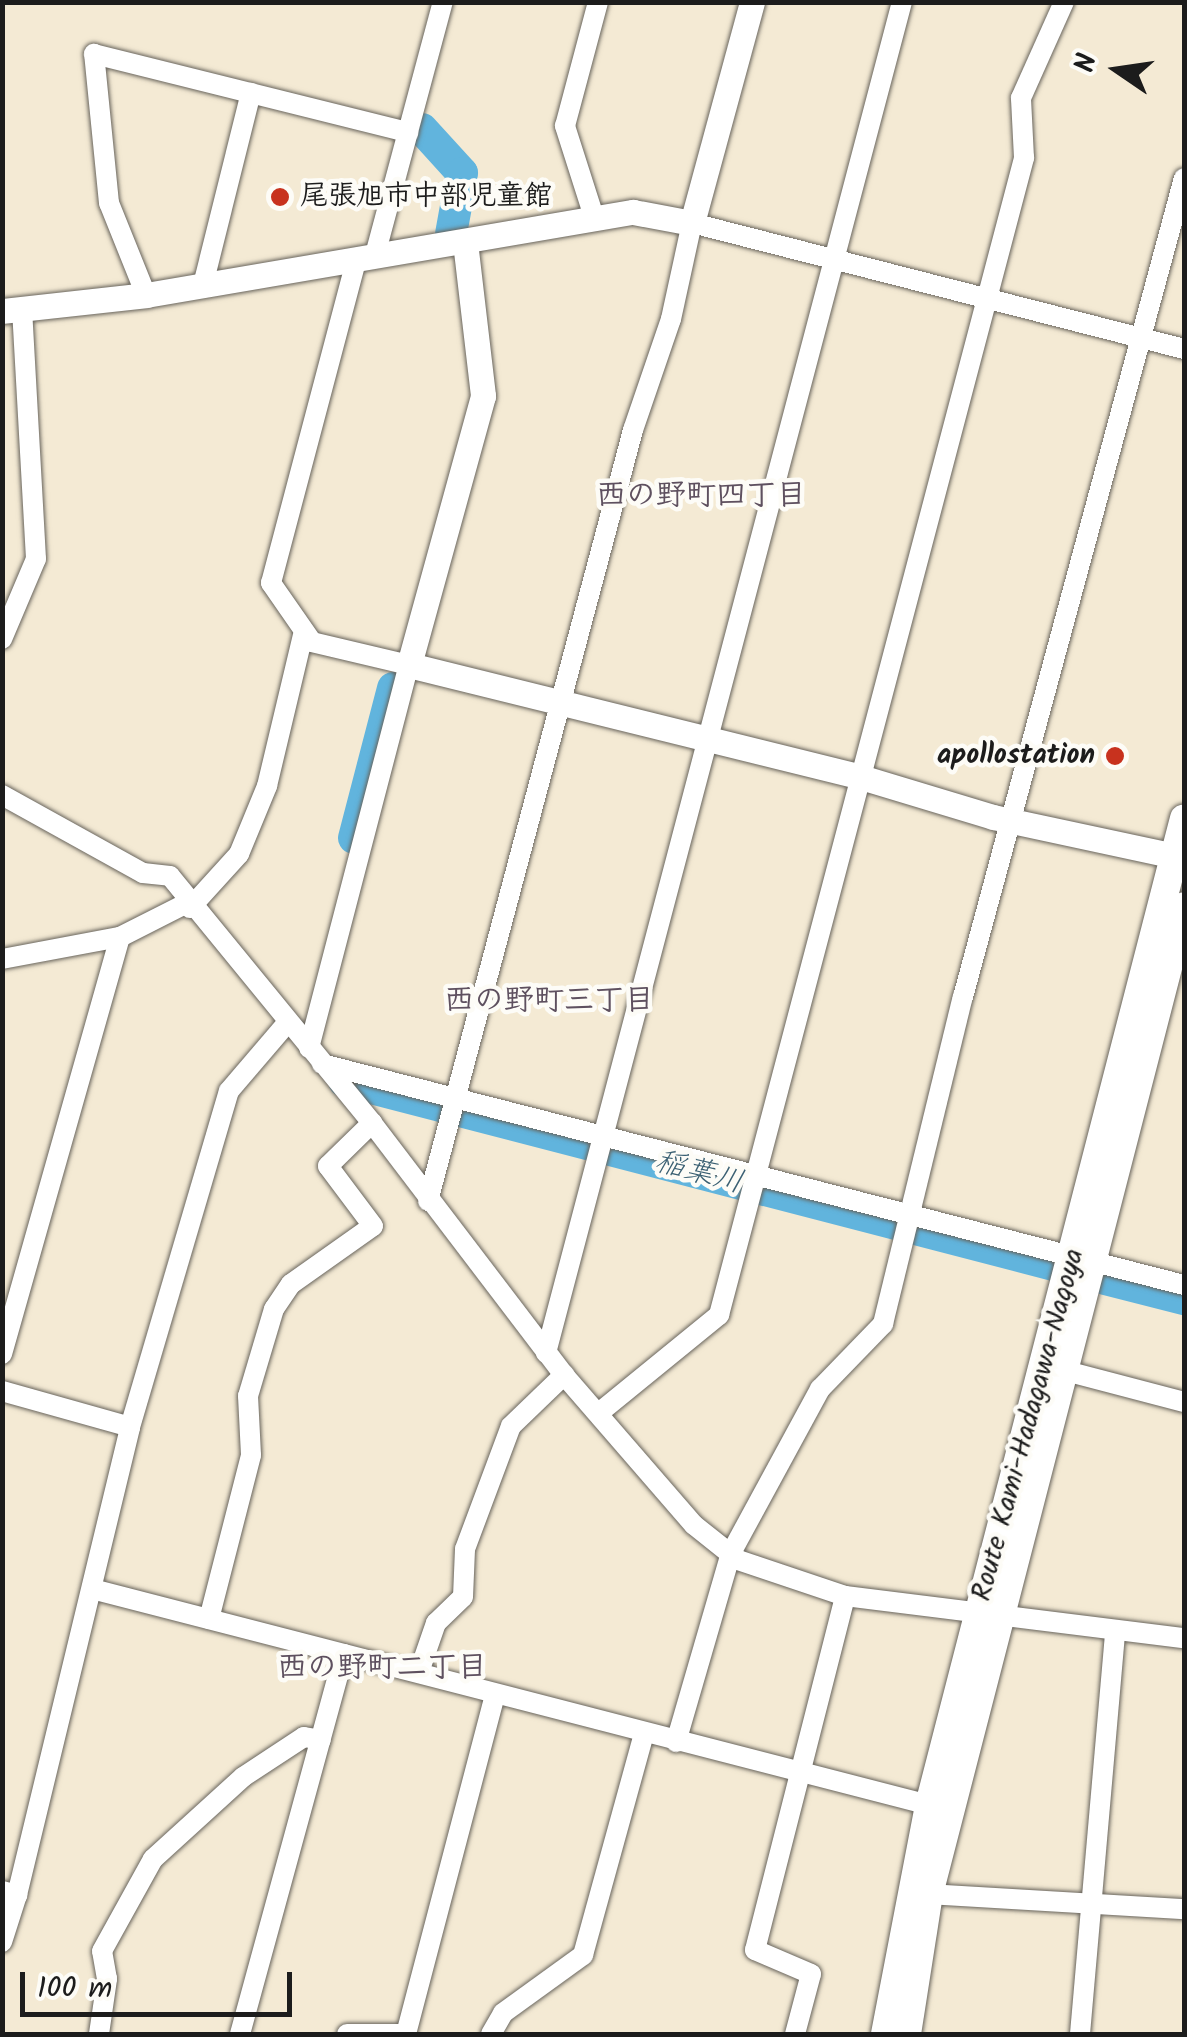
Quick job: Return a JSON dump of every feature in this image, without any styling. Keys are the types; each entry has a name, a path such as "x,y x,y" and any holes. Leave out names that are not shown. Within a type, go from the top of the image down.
{"main road":[{"name":"Route Kami-Hadagawa-Nagoya","path":"907,2034 929,1894 991,1614 1084,1257 1180,857 1184,818"},
{"name":"Route Kami-Hadagawa-Nagoya","path":"886,2034 928,1805 1066,1372 1084,1257 1184,906"}],"street":[{"path":"443,2 408,132 365,258 271,583 303,635 560,706 864,778 1014,822 1180,857"},
{"path":"594,218 565,126 598,2"},
{"path":"428,1201 457,1107 633,430 672,319 692,223 752,2"},
{"path":"546,1353 902,2"},
{"path":"600,1412 720,1315 1024,158 1021,98 1064,2"},
{"path":"146,295 109,203 94,54 408,132"},
{"path":"203,286 251,93"},
{"path":"676,1742 731,1553 820,1388 882,1324 910,1224 963,997 1014,822 1184,178"},
{"path":"2,639 36,559 12,310 146,295 633,212 692,223 1184,349"},
{"path":"316,1056 409,666 482,396 484,364 465,242"},
{"path":"2,959 120,937 189,905 239,854 267,786 303,635"},
{"path":"2,795 144,873 170,876 189,905 372,1123 564,1376 600,1412 694,1525 731,1553 760,1570 844,1596 1116,1633 1184,1638"},
{"path":"2,1354 120,937"},
{"path":"2,1942 10,1893 96,1590 130,1427 229,1091 287,1023"},
{"path":"316,1056 457,1107 605,1137 754,1184 910,1224 1084,1257 1184,1284"},
{"path":"209,1619 251,1455 248,1396 274,1309 290,1284 373,1226 328,1166 372,1123"},
{"path":"1066,1372 1184,1402"},
{"path":"419,1672 436,1623 463,1598 464,1549 511,1426 564,1376"},
{"path":"2,1390 130,1427"},
{"path":"96,1590 795,1774 928,1805"},
{"path":"796,2034 811,1974 756,1950 795,1774 844,1596"},
{"path":"1080,2034 1116,1633"},
{"path":"240,2034 344,1654"},
{"path":"348,2034 404,2034 496,1694"},
{"path":"491,2034 503,2013 582,1955 644,1734"},
{"path":"99,2034 107,1979 102,1951 153,1859 243,1777 304,1737 321,1740"},
{"path":"929,1894 1184,1909"}],"waterway":[{"name":"稲葉川","path":"422,129 462,173 451,234"},
{"name":"稲葉川","path":"354,838 393,688"},
{"name":"稲葉川","path":"344,1081 1054,1265"},
{"name":"稲葉川","path":"1105,1279 1184,1299"}],"place":[{"name":"尾張旭市中部児童館","path":"280,197"},
{"name":"apollostation","path":"1115,756"}],"district":[{"name":"西の野町四丁目","path":"701,496"},
{"name":"西の野町三丁目","path":"549,1001"},
{"name":"西の野町二丁目","path":"382,1668"}]}
